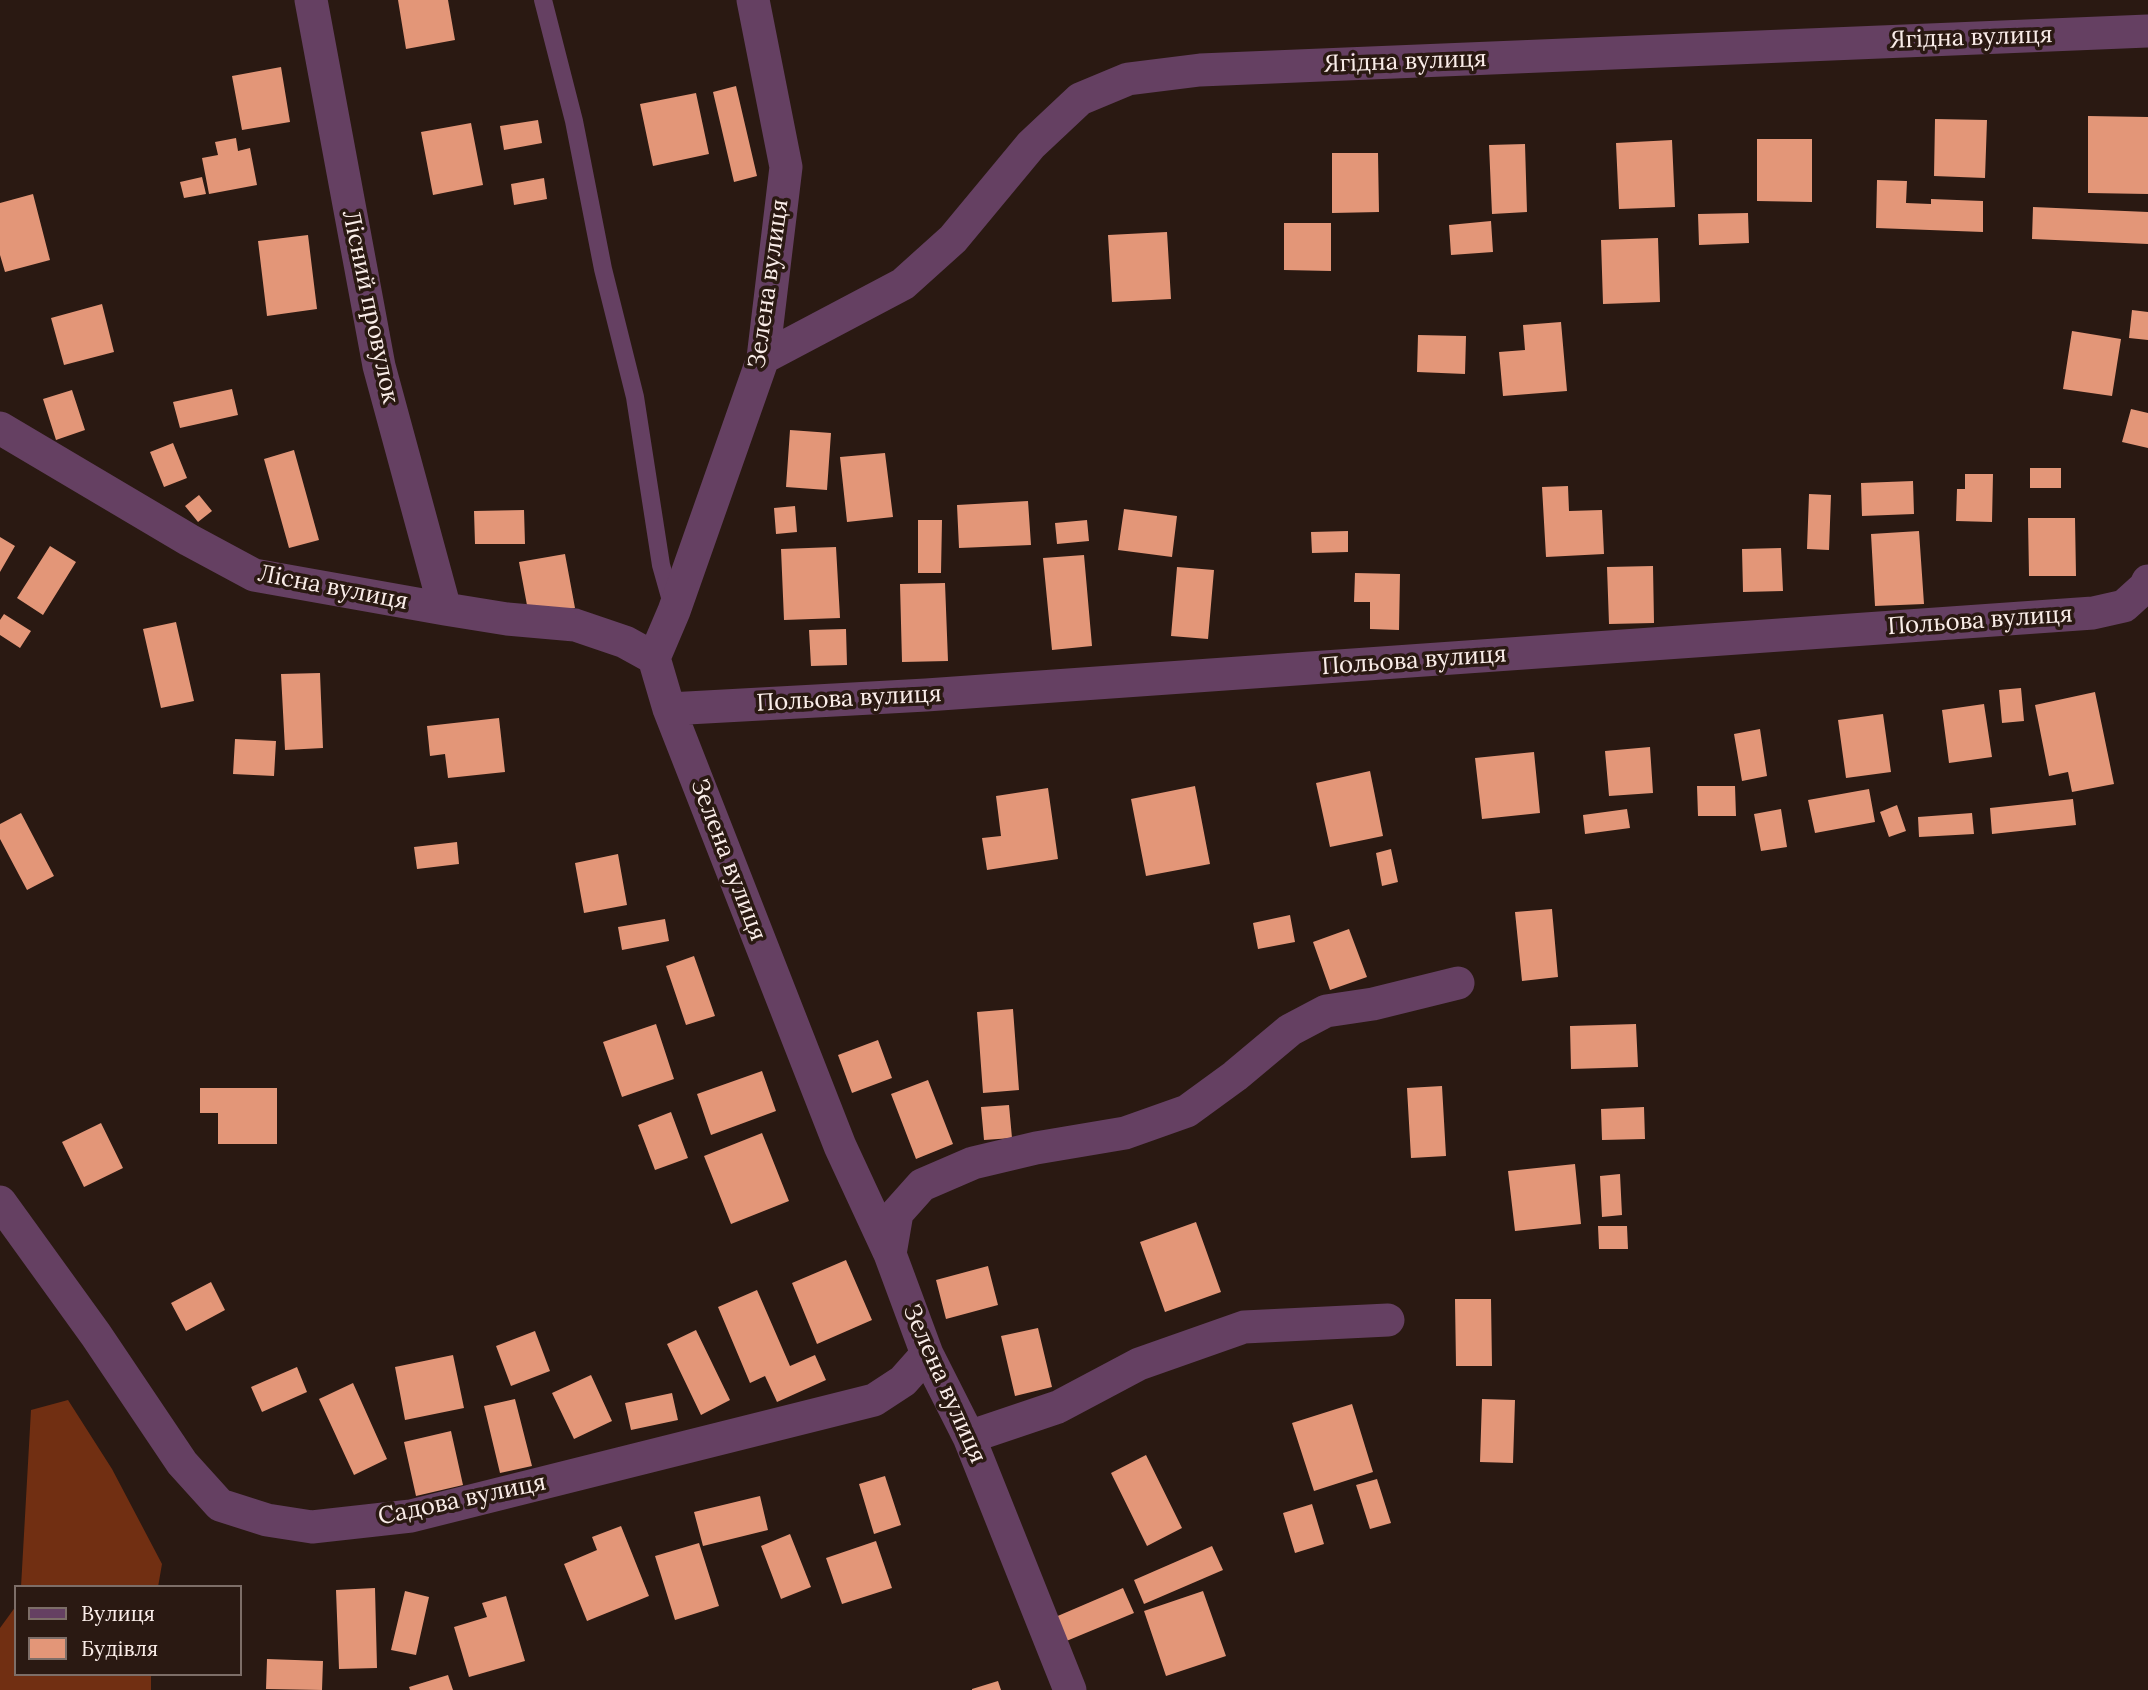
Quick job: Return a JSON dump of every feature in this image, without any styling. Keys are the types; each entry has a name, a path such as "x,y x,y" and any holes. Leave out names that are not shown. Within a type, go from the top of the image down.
{"street":[{"name":"Лісний провулок","path":"311,0 379,366 445,609"},
{"name":"Зелена вулиця","path":"753,0 786,167 763,358 674,611 654,658 669,709 840,1146 890,1254 927,1354 970,1437 1070,1690"},
{"name":"Ягідна вулиця","path":"763,358 903,284 953,240 1031,145 1080,99 1128,79 1200,70 2148,31"},
{"name":"Лісна вулиця","path":"0,428 189,540 254,575 507,619 575,625 625,642 654,658"},
{"name":"Польова вулиця","path":"669,709 926,695 2093,613 2124,606 2148,581"},
{"path":"890,1254 897,1213 922,1185 973,1163 1036,1148 1125,1133 1186,1111 1290,1030 1326,1012 1373,1004 1458,983"},
{"name":"Садова вулиця","path":"0,1202 96,1335 182,1463 220,1505 267,1520 312,1527 411,1516 874,1400 903,1381 927,1354"},
{"path":"970,1437 1058,1407 1139,1364 1244,1327 1388,1320"}],"lane":[{"path":"543,0 574,121 603,269 635,397 661,565 674,611"}],"shaded area":[{"path":"68,1400 112,1469 162,1564 158,1585 21,1585 31,1410"},
{"path":"14,1609 14,1676 151,1676 151,1690 0,1690 0,1628"}],"building":[{"path":"398,0 448,0 455,40 406,49"},
{"path":"281,67 290,122 242,130 232,76"},
{"path":"736,86 757,176 734,182 713,92"},
{"path":"696,93 709,154 653,166 640,104"},
{"path":"2088,116 2148,117 2148,194 2088,193"},
{"path":"1935,119 1987,120 1985,178 1934,176"},
{"path":"538,120 542,143 504,150 500,126"},
{"path":"471,123 483,185 433,195 421,132"},
{"path":"236,138 238,151 250,148 257,185 209,194 202,158 218,155 215,142"},
{"path":"1757,139 1812,139 1812,202 1757,201"},
{"path":"1672,140 1675,207 1619,209 1616,143"},
{"path":"1525,144 1527,212 1492,214 1489,145"},
{"path":"1332,153 1378,153 1379,212 1332,213"},
{"path":"202,177 206,194 184,198 180,182"},
{"path":"544,178 547,199 514,205 511,184"},
{"path":"1877,180 1907,181 1906,203 1931,204 1931,199 1983,201 1983,232 1876,228"},
{"path":"33,194 50,260 5,272 0,255 0,203"},
{"path":"2033,207 2148,212 2148,244 2032,239"},
{"path":"1748,213 1749,243 1699,245 1698,214"},
{"path":"1491,221 1493,252 1451,255 1449,225"},
{"path":"1284,223 1331,223 1331,271 1284,270"},
{"path":"1167,232 1171,299 1112,302 1108,235"},
{"path":"308,235 317,309 267,316 258,241"},
{"path":"1658,238 1660,302 1603,304 1601,240"},
{"path":"102,304 114,352 64,365 51,318"},
{"path":"2132,310 2148,312 2148,340 2129,338"},
{"path":"1561,322 1567,391 1503,396 1499,352 1525,350 1523,325"},
{"path":"2072,331 2121,339 2112,396 2063,389"},
{"path":"1418,335 1466,336 1465,374 1417,372"},
{"path":"232,389 238,415 180,428 173,402"},
{"path":"72,390 85,430 56,440 43,399"},
{"path":"2131,409 2148,413 2148,448 2122,442"},
{"path":"790,430 831,433 827,490 786,487"},
{"path":"173,443 187,478 164,487 150,452"},
{"path":"294,450 319,540 289,548 264,459"},
{"path":"885,453 893,517 847,522 840,457"},
{"path":"2030,468 2061,468 2061,488 2030,488"},
{"path":"1965,474 1993,474 1992,522 1956,521 1957,489 1965,489"},
{"path":"1913,481 1914,514 1862,516 1861,483"},
{"path":"1568,486 1569,511 1602,510 1604,554 1546,557 1542,487"},
{"path":"1809,494 1831,495 1829,550 1807,549"},
{"path":"199,495 212,511 198,522 185,506"},
{"path":"1028,501 1031,545 959,548 957,505"},
{"path":"795,506 797,532 776,534 774,508"},
{"path":"1124,509 1177,516 1172,557 1118,550"},
{"path":"524,510 525,544 475,544 474,511"},
{"path":"2028,518 2075,518 2076,576 2029,576"},
{"path":"918,520 942,520 941,573 918,573"},
{"path":"1087,520 1089,541 1057,544 1055,523"},
{"path":"1348,531 1348,552 1312,553 1311,532"},
{"path":"1919,531 1924,604 1875,606 1871,534"},
{"path":"0,537 15,546 0,572"},
{"path":"50,546 76,562 43,615 17,598"},
{"path":"836,547 840,618 784,620 781,549"},
{"path":"1781,548 1783,591 1743,592 1742,549"},
{"path":"565,554 575,608 529,616 519,562"},
{"path":"1084,555 1092,646 1052,650 1043,558"},
{"path":"1653,566 1654,623 1609,624 1607,567"},
{"path":"1177,567 1214,570 1208,639 1171,636"},
{"path":"1355,573 1400,574 1399,630 1370,629 1370,602 1354,602"},
{"path":"945,583 948,661 902,662 900,584"},
{"path":"4,614 31,631 20,648 0,635 0,620"},
{"path":"176,622 194,701 161,708 143,629"},
{"path":"846,629 847,665 811,666 809,630"},
{"path":"320,673 323,748 285,750 281,674"},
{"path":"2021,688 2024,721 2002,723 1999,690"},
{"path":"2095,692 2114,784 2072,792 2068,772 2049,776 2035,705"},
{"path":"1984,704 1992,757 1949,763 1942,710"},
{"path":"1883,714 1891,772 1846,778 1838,720"},
{"path":"499,718 505,772 448,778 445,754 430,756 427,726"},
{"path":"1760,729 1767,776 1742,781 1734,734"},
{"path":"235,739 276,741 274,776 233,774"},
{"path":"1650,747 1653,793 1609,796 1605,751"},
{"path":"1534,752 1540,813 1482,819 1475,758"},
{"path":"1370,771 1383,836 1330,847 1316,783"},
{"path":"1195,786 1210,864 1146,876 1131,799"},
{"path":"1697,786 1735,786 1736,816 1698,816"},
{"path":"1048,788 1058,859 987,870 982,838 1001,836 996,796"},
{"path":"1869,789 1875,822 1815,833 1808,800"},
{"path":"2073,799 2076,825 1992,834 1990,808"},
{"path":"1897,805 1906,831 1889,837 1880,812"},
{"path":"1627,809 1630,828 1585,834 1583,815"},
{"path":"1781,809 1787,847 1761,851 1754,814"},
{"path":"21,813 54,876 27,890 0,839 0,824"},
{"path":"1972,813 1974,834 1919,837 1918,817"},
{"path":"457,842 459,864 417,869 414,847"},
{"path":"1391,849 1398,882 1382,886 1376,853"},
{"path":"618,854 627,905 584,913 575,863"},
{"path":"1552,909 1558,977 1522,981 1515,912"},
{"path":"1290,915 1295,942 1258,949 1253,923"},
{"path":"665,919 669,941 622,950 618,927"},
{"path":"1349,929 1367,977 1330,990 1313,942"},
{"path":"694,956 715,1016 686,1025 666,966"},
{"path":"1013,1009 1019,1090 983,1093 977,1012"},
{"path":"656,1024 674,1079 622,1097 603,1042"},
{"path":"1636,1024 1638,1067 1571,1069 1570,1026"},
{"path":"878,1040 892,1078 852,1093 838,1055"},
{"path":"762,1071 776,1111 711,1135 697,1094"},
{"path":"928,1080 953,1144 916,1159 891,1094"},
{"path":"1442,1086 1446,1156 1411,1158 1407,1088"},
{"path":"200,1088 277,1088 277,1144 218,1144 218,1113 200,1113"},
{"path":"1009,1105 1012,1138 984,1140 981,1107"},
{"path":"1644,1107 1645,1139 1602,1140 1601,1109"},
{"path":"671,1112 688,1158 655,1170 638,1125"},
{"path":"101,1123 123,1168 84,1187 62,1142"},
{"path":"762,1133 789,1201 731,1224 704,1156"},
{"path":"1575,1164 1581,1224 1515,1231 1508,1171"},
{"path":"1620,1174 1622,1215 1602,1217 1600,1176"},
{"path":"1196,1222 1221,1292 1165,1312 1140,1242"},
{"path":"1598,1226 1627,1226 1628,1249 1599,1249"},
{"path":"846,1260 872,1320 817,1344 792,1283"},
{"path":"988,1266 998,1305 946,1319 936,1280"},
{"path":"211,1282 225,1310 186,1331 171,1303"},
{"path":"757,1290 790,1366 815,1355 826,1380 777,1402 765,1376 750,1383 718,1307"},
{"path":"1455,1299 1491,1299 1492,1366 1456,1366"},
{"path":"1038,1328 1052,1387 1015,1396 1001,1336"},
{"path":"696,1330 730,1400 701,1415 667,1344"},
{"path":"535,1331 550,1371 511,1386 496,1346"},
{"path":"453,1355 464,1408 405,1420 395,1367"},
{"path":"297,1367 307,1392 262,1412 251,1387"},
{"path":"591,1375 612,1421 574,1439 552,1393"},
{"path":"353,1383 387,1459 354,1475 319,1399"},
{"path":"672,1393 678,1420 631,1430 625,1403"},
{"path":"515,1399 532,1466 500,1473 484,1406"},
{"path":"1482,1399 1515,1400 1513,1463 1480,1462"},
{"path":"1352,1404 1373,1472 1314,1491 1292,1423"},
{"path":"451,1431 463,1485 416,1496 404,1442"},
{"path":"1146,1455 1182,1528 1147,1546 1111,1473"},
{"path":"885,1476 901,1525 874,1534 859,1484"},
{"path":"1377,1479 1391,1523 1370,1529 1356,1485"},
{"path":"760,1496 768,1530 703,1546 694,1512"},
{"path":"1312,1504 1324,1544 1295,1553 1283,1513"},
{"path":"621,1526 649,1596 587,1621 564,1564 597,1550 592,1537"},
{"path":"790,1534 811,1587 781,1599 761,1546"},
{"path":"876,1541 892,1588 842,1604 826,1558"},
{"path":"699,1543 719,1606 675,1620 655,1556"},
{"path":"1212,1546 1223,1570 1144,1604 1134,1580"},
{"path":"375,1588 377,1668 339,1669 336,1590"},
{"path":"1123,1588 1134,1613 1064,1642 1053,1618"},
{"path":"405,1591 429,1597 416,1655 391,1650"},
{"path":"1203,1591 1226,1656 1166,1676 1144,1611"},
{"path":"506,1596 525,1661 469,1677 454,1627 487,1617 482,1603"},
{"path":"267,1659 323,1661 322,1690 266,1689"},
{"path":"448,1675 453,1690 410,1690 409,1687"},
{"path":"998,1681 1001,1690 972,1690 972,1689"}]}
